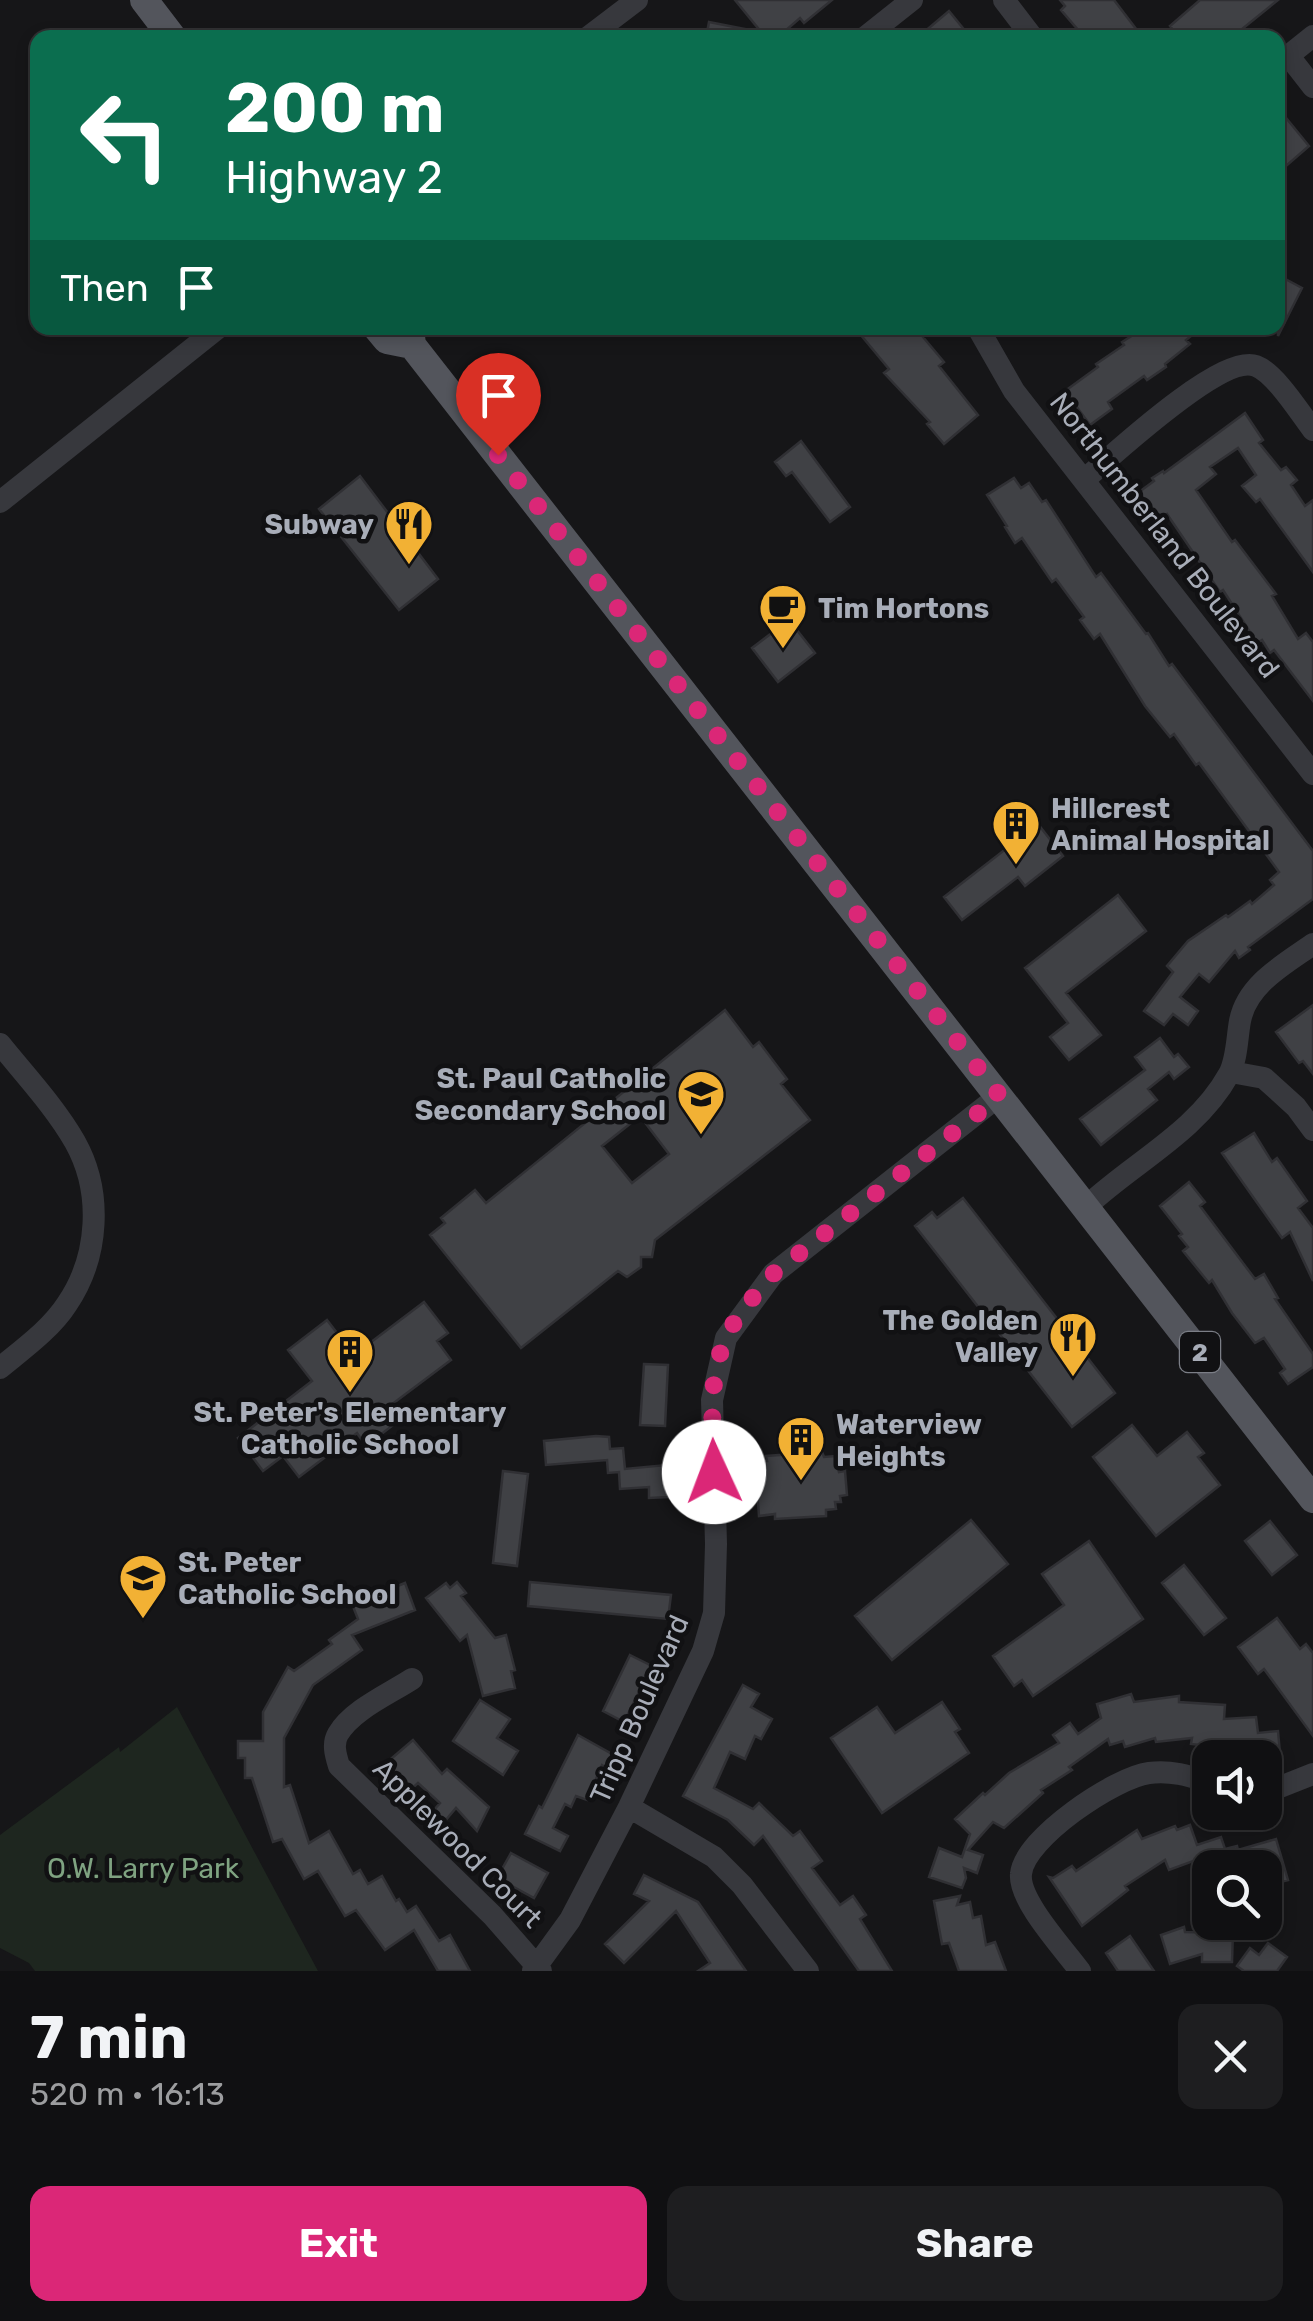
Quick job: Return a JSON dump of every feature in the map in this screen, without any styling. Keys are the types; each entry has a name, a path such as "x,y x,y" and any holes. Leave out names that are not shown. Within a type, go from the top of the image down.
{"main road":[{"path":"144,0 166,30"},
{"name":"2","path":"383,335 387,340 411,336 1313,1499"}],"street":[{"path":"598,30 637,0"},
{"path":"874,30 912,0"},
{"path":"1004,0 1027,30"},
{"path":"1285,58 1313,36"},
{"path":"1285,62 1313,88"},
{"path":"0,502 209,335"},
{"name":"Northumberland Boulevard","path":"982,335 1014,392 1313,774"},
{"path":"1084,480 1210,377 1243,363 1258,366 1271,376 1313,430"},
{"path":"1087,1206 1190,1125 1231,1072 1241,1014 1258,984 1313,944"},
{"path":"0,1044 76,1143 92,1183 94,1226 85,1268 67,1306 0,1368"},
{"path":"1231,1072 1264,1078 1313,1130"},
{"name":"Tripp Boulevard","path":"537,1970 570,1920 629,1807 703,1652 714,1613 712,1400 726,1338 773,1274 1000,1096"},
{"name":"Applewood Court","path":"412,1679 355,1716 337,1734 334,1746 339,1766 492,1915 537,1970"},
{"path":"1080,1971 1024,1893 1021,1874 1026,1856 1039,1840 1105,1789 1124,1780 1168,1772 1192,1778"},
{"path":"1282,1786 1313,1774"},
{"path":"629,1807 714,1857 742,1885 808,1971"}],"green space":[{"name":"O.W. Larry Park","path":"177,1707 318,1971 35,1971 29,1963 0,1948 0,1835 119,1747 120,1752"}],"building":[{"path":"735,0 832,0 804,23 800,18 786,30 759,30"},
{"path":"1060,0 1114,0 1137,30 1078,30 1061,10 1065,6"},
{"path":"1200,0 1278,0 1241,30 1173,30 1170,26"},
{"path":"949,11 964,30 926,30"},
{"path":"709,22 750,30 708,30"},
{"path":"1285,117 1309,146 1285,165"},
{"path":"1285,279 1302,288 1285,322"},
{"path":"861,335 925,335 923,337 944,362 939,366 978,415 944,444 927,424 930,422 884,373 889,369"},
{"path":"1133,335 1192,335 1186,340 1190,344 1166,367 1147,380 1144,376 1108,402 1112,409 1090,425 1065,391 1124,345 1122,342"},
{"path":"1245,413 1263,440 1259,443 1281,470 1286,467 1297,480 1291,485 1305,506 1313,500 1313,572 1260,499 1256,502 1242,486 1256,475 1238,448 1210,467 1216,474 1196,490 1232,542 1235,540 1276,594 1272,596 1298,639 1306,633 1313,642 1313,701 1274,650 1270,653 1262,640 1257,643 1167,514 1159,520 1139,492 1154,481 1152,478"},
{"path":"801,441 850,507 830,522 792,472 786,476 775,462"},
{"path":"360,476 438,579 399,610 319,509"},
{"path":"1014,478 1021,488 1029,483 1042,502 1046,500 1096,577 1101,573 1313,851 1313,899 1239,958 1235,951 1209,982 1199,974 1180,997 1198,1011 1188,1025 1173,1014 1164,1025 1144,1011 1173,972 1167,966 1188,941 1250,901 1252,904 1274,885 1270,880 1279,872 1199,763 1196,765 1174,734 1170,737 1145,706 1100,634 1094,639 1080,620 1084,617 1056,579 1052,582 1022,538 1015,543 987,495"},
{"name":"Tim Hortons","path":"789,620 815,653 778,682 752,648"},
{"name":"Hillcrest Animal Hospital","path":"1038,824 1063,856 1025,886 1018,877 962,920 944,897"},
{"path":"1118,895 1146,931 1066,993 1101,1035 1069,1060 1050,1037 1068,1023 1025,968"},
{"path":"1313,1005 1313,1074 1303,1061 1299,1063 1276,1032"},
{"path":"725,1010 753,1047 759,1042 787,1079 781,1084 810,1120 655,1240 652,1257 641,1257 641,1267 627,1277 618,1271 521,1348 430,1235 445,1223 441,1218 475,1190 486,1203","holes":["640,1116 669,1154 632,1183 602,1146"]},
{"path":"1160,1038 1174,1057 1178,1054 1189,1067 1174,1079 1169,1072 1148,1089 1157,1100 1101,1145 1080,1119 1145,1070 1135,1057"},
{"path":"1254,1133 1272,1162 1277,1158 1307,1201 1298,1208 1313,1228 1313,1281 1290,1232 1282,1238 1222,1153"},
{"path":"1189,1182 1205,1202 1200,1206 1255,1279 1264,1274 1278,1298 1275,1299 1313,1354 1313,1367 1288,1384 1280,1373 1285,1369 1264,1338 1255,1343 1212,1280 1209,1283 1183,1251 1188,1247 1179,1236 1182,1234 1160,1206"},
{"path":"963,1198 1115,1393 1072,1427 915,1226 932,1212 937,1218"},
{"name":"St. Peter's Elementary Catholic School","path":"424,1302 448,1333 437,1341 451,1360 387,1408 397,1422 366,1446 357,1433 299,1477 283,1456 263,1471 238,1438 312,1381 288,1350 327,1320 354,1355"},
{"path":"644,1364 668,1365 665,1426 640,1425"},
{"path":"1132,1425 1157,1456 1187,1432 1204,1453 1198,1457 1220,1485 1156,1536 1093,1457"},
{"path":"609,1437 610,1449 623,1448 625,1469 666,1465 669,1497 649,1498 649,1487 620,1489 619,1472 608,1473 607,1460 546,1465 544,1441"},
{"name":"Waterview Heights","path":"822,1452 824,1457 835,1456 839,1472 845,1471 847,1495 840,1496 841,1502 835,1502 836,1509 826,1510 826,1516 759,1516 755,1461 767,1461 766,1456"},
{"path":"503,1471 528,1474 517,1566 493,1563"},
{"path":"971,1520 1008,1564 892,1660 855,1616"},
{"path":"1270,1521 1297,1555 1272,1575 1245,1541"},
{"path":"1089,1541 1143,1619 1033,1696 1022,1680 1014,1686 993,1656 1064,1605 1042,1574"},
{"path":"1184,1565 1226,1618 1204,1635 1162,1583"},
{"path":"457,1582 466,1593 461,1596 495,1638 506,1635 515,1670 511,1671 515,1688 483,1696 467,1635 460,1641 426,1598 446,1583 450,1588"},
{"path":"530,1582 671,1595 668,1619 528,1606"},
{"path":"405,1583 415,1610 352,1635 362,1650 313,1685 284,1738 284,1787 290,1785 309,1843 329,1831 353,1874 360,1870 368,1884 382,1876 396,1901 399,1899 407,1912 416,1906 439,1941 450,1935 470,1971 438,1971 414,1930 385,1950 356,1910 345,1916 318,1871 304,1879 282,1839 273,1842 252,1778 245,1778 245,1758 238,1758 238,1741 263,1741 263,1712 288,1667 294,1671 332,1644 329,1640 358,1619 352,1604"},
{"path":"1277,1618 1300,1649 1306,1644 1313,1653 1313,1736 1264,1669 1258,1674 1238,1647"},
{"path":"630,1655 652,1666 624,1722 603,1711"},
{"path":"743,1685 759,1694 751,1707 772,1719 761,1739 755,1736 745,1759 730,1752 714,1788 753,1809 759,1803 793,1836 800,1831 822,1861 812,1868 840,1905 853,1896 866,1915 860,1919 892,1971 859,1971 763,1836 754,1845 728,1820 683,1796"},
{"path":"1131,1694 1134,1702 1179,1696 1179,1702 1225,1705 1224,1719 1256,1717 1258,1733 1278,1731 1279,1740 1192,1740 1192,1744 1191,1744 1192,1738 1156,1742 1155,1738 1125,1747 1123,1741 1110,1745 1108,1739 1041,1790 1043,1793 1004,1828 993,1822 968,1850 983,1855 977,1873 964,1868 962,1888 929,1877 939,1848 962,1857 970,1834 955,1819 1009,1773 1059,1743 1053,1735 1070,1723 1078,1734 1101,1718 1097,1704"},
{"path":"480,1700 510,1719 497,1738 518,1751 503,1775 453,1741"},
{"path":"942,1702 960,1729 955,1732 969,1753 882,1813 831,1738 877,1707 895,1733"},
{"path":"578,1735 612,1754 605,1767 602,1765 587,1800 576,1796 571,1807 565,1804 553,1828 568,1836 560,1851 525,1834"},
{"path":"413,1740 442,1774 447,1769 489,1807 477,1831 456,1808 445,1821 433,1811 440,1803 418,1783 408,1792 385,1764"},
{"path":"1190,1825 1197,1845 1221,1837 1225,1849 1237,1846 1238,1850 1192,1850 1192,1861 1169,1870 1165,1860 1125,1886 1128,1890 1082,1926 1049,1877 1072,1866 1076,1871 1137,1830 1142,1839 1175,1826 1177,1830"},
{"path":"1276,1839 1279,1850 1238,1850"},
{"path":"511,1853 548,1873 534,1898 497,1878"},
{"path":"1282,1860 1288,1880 1282,1882"},
{"path":"644,1875 698,1902 746,1971 698,1971 710,1963 676,1911 624,1963 605,1944 649,1901 634,1894"},
{"path":"960,1896 957,1905 970,1902 973,1918 981,1916 986,1945 995,1942 1006,1971 959,1971 949,1943 942,1944 934,1901"},
{"path":"1184,1927 1185,1932 1192,1932 1192,1940 1233,1940 1232,1962 1202,1962 1202,1954 1170,1964 1161,1935"},
{"path":"1130,1936 1154,1971 1118,1971 1106,1953"},
{"path":"1268,1943 1287,1957 1277,1971 1244,1971 1237,1966 1250,1948 1259,1955"}],"place":[{"name":"Subway","path":"409,566"},
{"name":"Tim Hortons","path":"783,650"},
{"name":"Hillcrest Animal Hospital","path":"1016,866"},
{"name":"St. Paul Catholic Secondary School","path":"701,1136"},
{"name":"The Golden Valley","path":"1073,1378"},
{"name":"St. Peter's Elementary Catholic School","path":"350,1394"},
{"name":"Waterview Heights","path":"801,1482"},
{"name":"St. Peter Catholic School","path":"143,1620"}],"route":[{"path":"498,455 1000,1096 773,1274 750,1301 726,1338 719,1361 712,1400 714,1472"}]}
